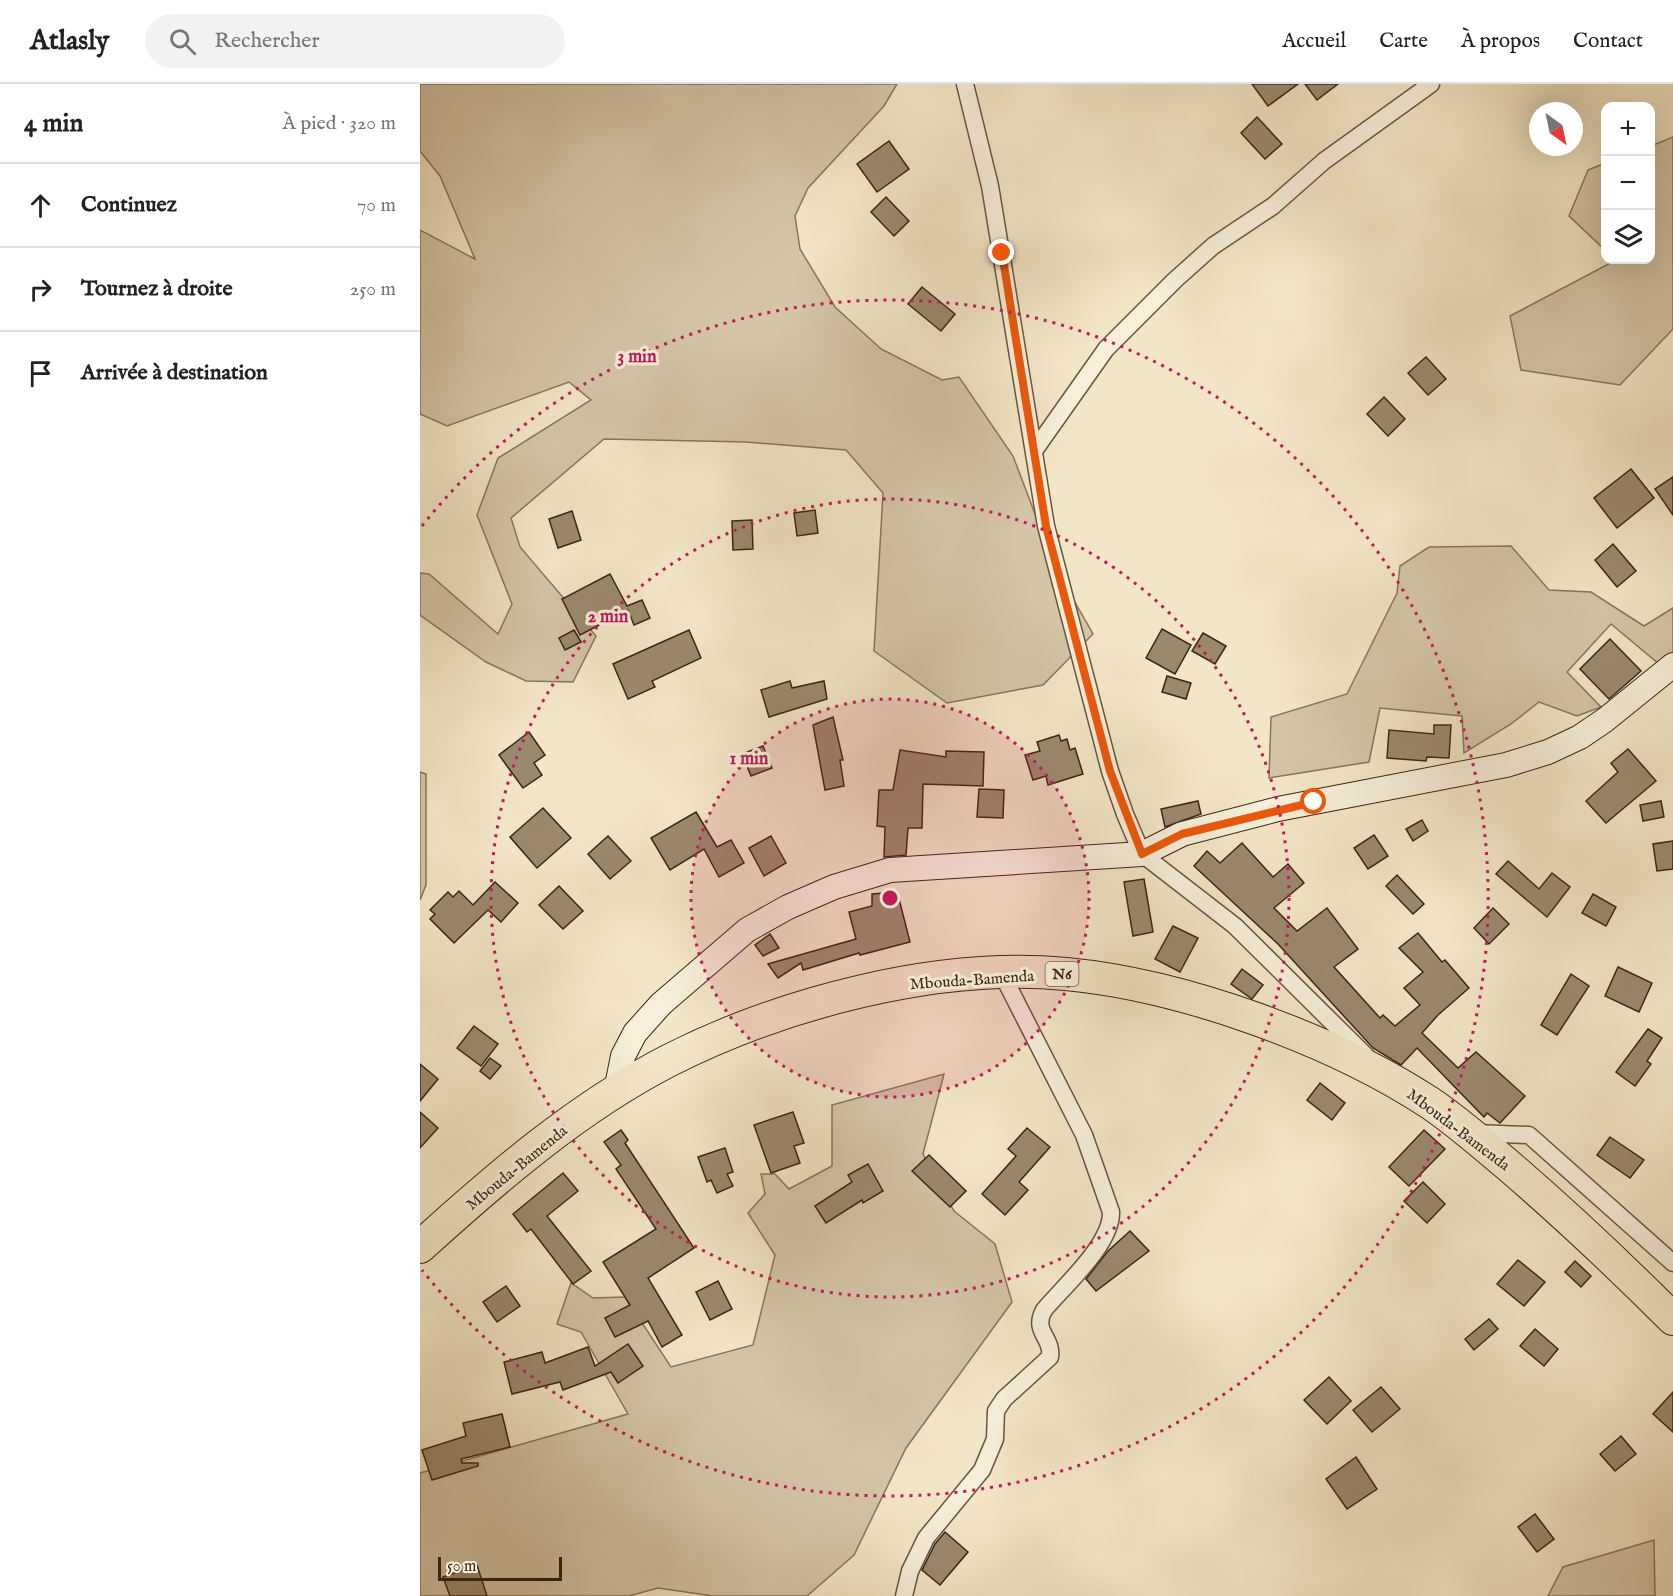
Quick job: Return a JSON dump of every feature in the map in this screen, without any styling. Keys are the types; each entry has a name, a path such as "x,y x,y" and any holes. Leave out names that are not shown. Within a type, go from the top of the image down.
{"highway":[{"name":"Mbouda-Bamenda","path":"420,1247 536,1147 616,1091 667,1062 734,1030 866,991 935,978 1002,974 1063,974 1131,983 1246,1016 1387,1077 1434,1106 1470,1133 1566,1215 1673,1319"}],"street":[{"path":"965,84 983,149 992,197 1046,526 1067,614 1110,771 1142,854 1234,926 1387,1077"},
{"path":"1034,451 1107,349 1175,280 1213,246 1274,206 1324,161 1431,84"},
{"path":"616,1091 623,1056 635,1033 661,1004 747,930 788,907 834,887 890,870 1142,854 1182,834 1213,825 1357,792 1475,772 1548,752 1605,720 1673,665"},
{"path":"904,1596 910,1571 926,1538 982,1470 995,1439 996,1412 1004,1399 1050,1357 1051,1350 1039,1328 1044,1310 1102,1243 1112,1225 1111,1212 1084,1135 1002,974"},
{"path":"1470,1133 1529,1135 1670,1255"}],"shaded area":[{"path":"420,84 897,84 884,106 808,188 795,216 800,249 835,307 881,349 942,380 959,377 1013,456 1056,569 1093,634 1043,685 947,703 874,651 883,493 846,450 746,442 604,439 511,518 520,547 596,636 573,682 526,681 486,662 420,615 420,573 429,574 498,634 512,604 477,515 498,458 591,400 569,382 447,426 420,414 420,230 475,259 440,176 420,151"},
{"path":"1673,137 1673,329 1620,385 1521,370 1510,316 1608,264 1655,264 1655,144"},
{"path":"1601,165 1601,246 1569,216 1588,170"},
{"path":"1511,546 1549,590 1591,592 1644,626 1673,608 1673,665 1665,669 1611,624 1567,672 1601,707 1577,716 1539,702 1511,724 1464,753 1462,716 1380,708 1369,762 1269,778 1271,717 1347,694 1397,593 1400,566 1429,547"},
{"path":"420,772 426,774 426,885 420,900"},
{"path":"944,1074 923,1154 954,1211 995,1244 1012,1302 906,1448 854,1555 807,1596 713,1596 658,1588 629,1596 420,1596 420,1473 628,1414 581,1332 557,1324 571,1283 593,1298 625,1297 671,1367 753,1345 775,1255 748,1213 765,1194 761,1174 775,1174 789,1189 832,1166 832,1105"},
{"path":"1654,1540 1655,1596 1548,1596 1563,1567"}],"building":[{"path":"1252,84 1298,84 1268,106"},
{"path":"1305,84 1338,84 1317,100"},
{"path":"1257,117 1282,144 1265,159 1241,133"},
{"path":"889,141 909,169 877,192 857,164"},
{"path":"886,197 909,221 894,236 871,212"},
{"path":"922,287 955,314 941,331 908,304"},
{"path":"1426,357 1446,379 1428,395 1408,373"},
{"path":"1384,397 1405,419 1388,436 1367,414"},
{"path":"1631,469 1654,498 1617,528 1594,498"},
{"path":"1673,477 1673,515 1655,489"},
{"path":"815,510 818,533 797,536 794,513"},
{"path":"572,511 581,540 558,548 549,519"},
{"path":"752,520 753,549 733,550 732,521"},
{"path":"1613,544 1636,571 1617,587 1595,560"},
{"path":"610,574 627,606 642,600 650,618 634,625 628,610 580,635 562,599"},
{"path":"1162,629 1191,645 1175,674 1146,658"},
{"path":"574,630 581,642 565,650 559,638"},
{"path":"689,630 701,658 652,681 655,687 628,699 613,664"},
{"path":"1203,633 1226,646 1215,664 1192,651"},
{"path":"1610,639 1641,671 1609,699 1580,669"},
{"path":"1167,676 1191,683 1186,699 1162,692"},
{"path":"790,681 792,688 824,681 827,699 769,717 761,690"},
{"path":"833,717 843,760 840,760 844,786 825,790 813,725"},
{"path":"1434,725 1451,725 1449,758 1427,757 1426,761 1387,758 1389,730 1434,734"},
{"path":"529,732 545,755 534,763 542,775 523,788 499,755"},
{"path":"1059,735 1061,741 1067,739 1070,750 1075,748 1083,774 1048,785 1046,776 1033,780 1025,755 1040,751 1037,742"},
{"path":"763,746 772,768 751,776 742,754"},
{"path":"1628,749 1656,781 1606,823 1586,801 1618,772 1611,763"},
{"path":"900,750 946,757 946,751 984,752 983,786 923,784 922,828 908,828 906,855 884,857 885,827 877,826 879,790 893,790"},
{"path":"979,789 1004,790 1003,818 977,817"},
{"path":"1198,801 1201,814 1165,827 1161,809"},
{"path":"1661,801 1664,817 1643,821 1640,805"},
{"path":"543,808 571,838 537,868 510,837"},
{"path":"696,812 717,847 731,840 744,863 719,877 704,849 670,870 651,838"},
{"path":"1422,820 1428,831 1413,841 1406,829"},
{"path":"1374,835 1388,856 1368,869 1354,848"},
{"path":"608,836 631,861 610,879 588,854"},
{"path":"771,836 786,863 764,876 749,848"},
{"path":"1673,841 1673,869 1657,871 1653,844"},
{"path":"1242,843 1273,877 1288,864 1304,883 1274,908 1297,931 1327,908 1358,949 1334,967 1380,1018 1383,1015 1395,1026 1420,1005 1404,988 1423,972 1399,948 1418,933 1442,962 1445,960 1469,988 1438,1015 1422,1033 1458,1068 1476,1052 1525,1096 1500,1123 1487,1113 1484,1117 1417,1048 1401,1065 1373,1048 1278,944 1194,866 1207,851 1220,863"},
{"path":"1508,861 1539,889 1552,873 1570,887 1547,917 1496,874"},
{"path":"1397,875 1424,904 1413,914 1386,886"},
{"path":"1144,879 1153,932 1133,936 1124,882"},
{"path":"495,882 518,903 501,922 488,910 454,943 430,919 435,914 430,910 448,892 453,897 459,891 473,905"},
{"path":"559,886 583,911 563,929 539,905"},
{"path":"884,893 885,903 899,899 910,942 860,955 859,953 803,970 801,963 778,978 768,964 856,939 849,912 872,906 872,894"},
{"path":"1593,894 1616,907 1606,926 1582,913"},
{"path":"1493,908 1509,924 1489,944 1474,928"},
{"path":"1173,926 1198,938 1180,972 1155,959"},
{"path":"770,934 779,948 763,956 755,945"},
{"path":"1618,967 1652,983 1639,1012 1605,996"},
{"path":"1242,969 1263,985 1252,999 1231,984"},
{"path":"1571,974 1589,986 1557,1035 1541,1025"},
{"path":"474,1026 498,1044 481,1066 457,1048"},
{"path":"1648,1029 1662,1038 1647,1061 1651,1064 1635,1086 1616,1072"},
{"path":"490,1058 501,1066 490,1079 480,1071"},
{"path":"420,1064 438,1079 420,1101"},
{"path":"1320,1083 1345,1103 1332,1120 1307,1100"},
{"path":"420,1112 438,1128 420,1148"},
{"path":"793,1112 804,1143 794,1146 800,1163 771,1173 754,1125"},
{"path":"1027,1128 1050,1147 1019,1182 1028,1190 1005,1215 982,1194 1016,1156 1008,1149"},
{"path":"621,1130 628,1140 625,1143 694,1248 648,1278 682,1335 662,1347 648,1321 615,1337 605,1318 630,1305 603,1262 656,1229 616,1169 621,1165 604,1142"},
{"path":"1424,1130 1445,1149 1409,1186 1389,1167"},
{"path":"1610,1137 1644,1160 1630,1178 1597,1155"},
{"path":"725,1148 733,1172 727,1174 733,1186 717,1193 711,1180 707,1182 698,1157"},
{"path":"929,1155 966,1191 950,1207 912,1171"},
{"path":"868,1164 883,1191 863,1203 862,1200 826,1223 815,1206 852,1182 848,1175"},
{"path":"563,1173 578,1191 547,1216 591,1271 573,1284 531,1229 527,1232 513,1214"},
{"path":"1423,1182 1445,1204 1427,1223 1404,1201"},
{"path":"1130,1231 1149,1251 1096,1291 1086,1279 1108,1251"},
{"path":"1518,1260 1545,1282 1524,1306 1497,1284"},
{"path":"1575,1261 1591,1276 1581,1287 1565,1272"},
{"path":"718,1281 732,1309 710,1320 696,1292"},
{"path":"506,1286 520,1306 497,1322 483,1302"},
{"path":"1489,1319 1498,1329 1474,1350 1465,1339"},
{"path":"1535,1329 1558,1349 1544,1366 1520,1346"},
{"path":"628,1344 643,1366 618,1383 611,1372 563,1390 560,1382 512,1394 504,1362 542,1352 545,1363 588,1347 595,1366"},
{"path":"1329,1377 1351,1401 1327,1424 1304,1400"},
{"path":"1381,1387 1400,1409 1372,1432 1353,1410"},
{"path":"1673,1392 1673,1432 1653,1414"},
{"path":"502,1414 510,1447 461,1459 462,1463 478,1463 478,1466 432,1480 422,1450 466,1436 463,1423"},
{"path":"1621,1436 1636,1454 1615,1471 1600,1454"},
{"path":"1356,1457 1377,1489 1347,1509 1326,1479"},
{"path":"1535,1514 1554,1539 1537,1552 1518,1527"},
{"path":"945,1532 968,1552 940,1585 922,1570 935,1544"},
{"path":"477,1565 487,1596 450,1596 443,1577"}],"route":[{"path":"1002,253 1046,526 1067,614 1110,771 1142,854 1182,834 1314,802"}]}
